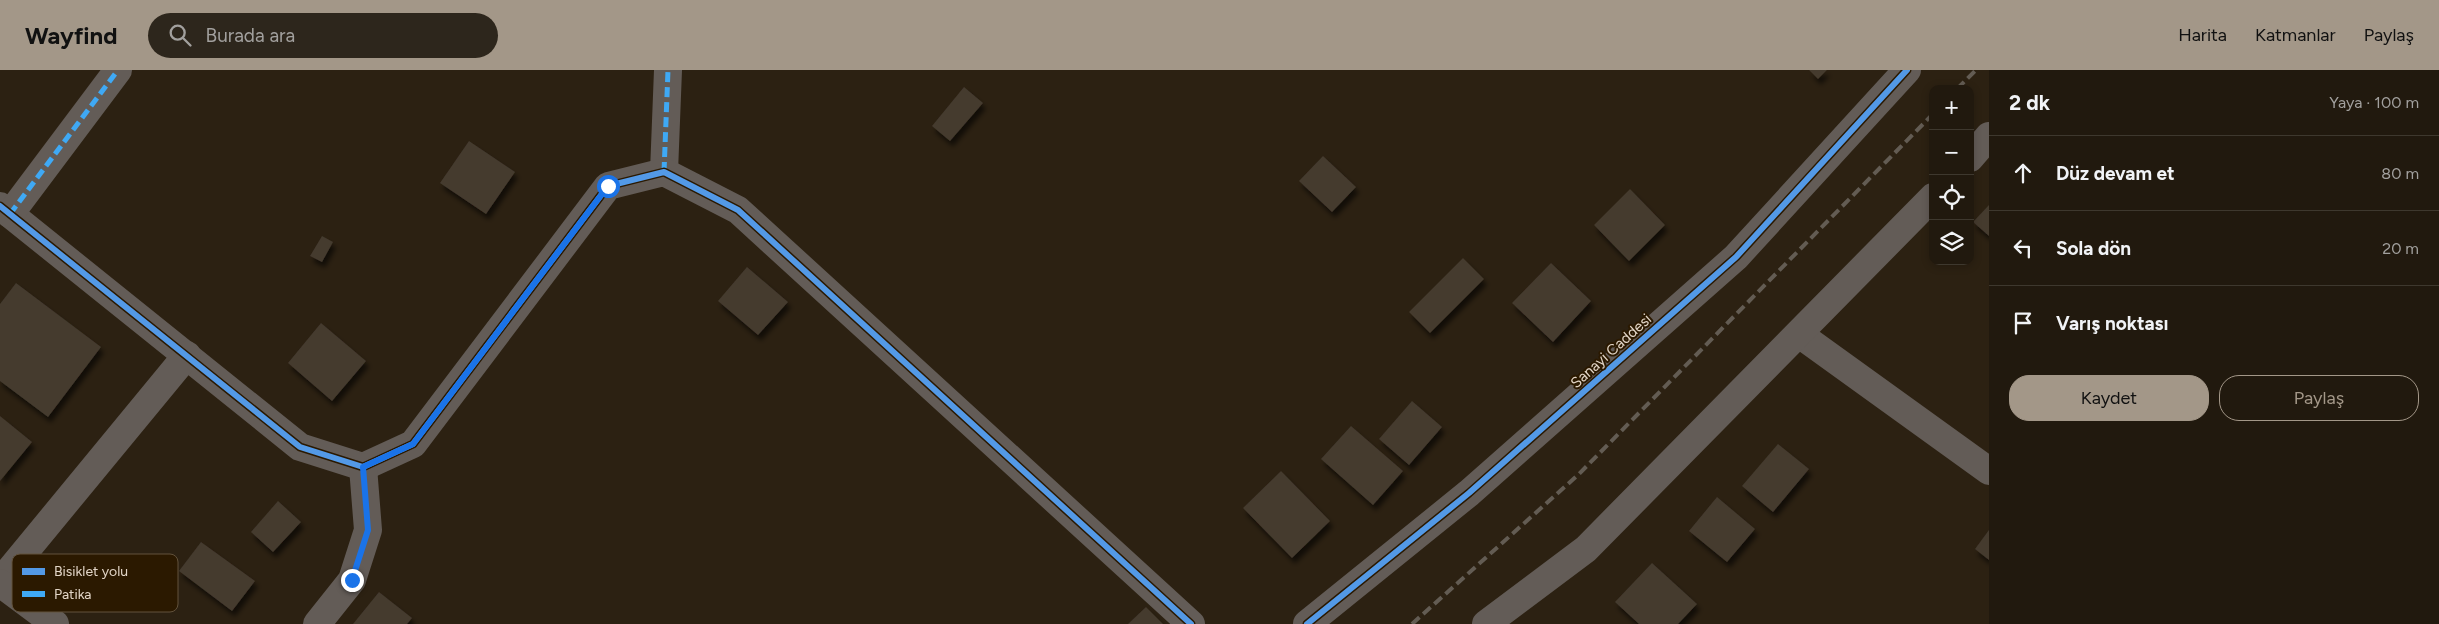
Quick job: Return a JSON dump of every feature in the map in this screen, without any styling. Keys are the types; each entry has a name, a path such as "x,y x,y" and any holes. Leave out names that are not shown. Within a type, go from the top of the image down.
{"street":[{"path":"118,70 5,210 300,446 363,467 413,444 608,186 664,172 738,210 1190,624"},
{"path":"664,172 668,70"},
{"name":"Sanayi Caddesi","path":"1307,624 1469,493 1736,257 1907,70"},
{"path":"1974,153 1989,136"},
{"path":"1486,624 1586,549 1929,201"},
{"path":"1799,334 1989,471"},
{"path":"24,554 187,355"},
{"path":"318,624 352,580 368,530 363,467"},
{"path":"12,568 0,583 12,592"},
{"path":"39,612 55,624"}],"building":[{"path":"1809,70 1827,70 1818,79"},
{"path":"964,87 983,103 950,141 932,126"},
{"path":"469,141 515,172 486,214 440,183"},
{"path":"1323,156 1356,187 1332,212 1299,181"},
{"path":"1630,189 1665,225 1629,261 1594,225"},
{"path":"1989,205 1989,236 1974,221"},
{"path":"322,236 333,242 322,262 310,256"},
{"path":"1463,258 1484,279 1430,333 1409,312"},
{"path":"1551,263 1591,301 1553,342 1512,303"},
{"path":"747,267 788,302 758,335 718,301"},
{"path":"16,283 101,347 48,417 0,381 0,304"},
{"path":"321,323 366,361 332,401 288,363"},
{"path":"1412,401 1442,427 1409,465 1379,439"},
{"path":"0,416 32,442 0,481"},
{"path":"1351,426 1403,471 1373,505 1321,459"},
{"path":"1778,444 1809,469 1773,512 1742,486"},
{"path":"1281,471 1330,521 1292,558 1243,508"},
{"path":"1717,497 1755,529 1727,562 1689,531"},
{"path":"278,501 301,522 273,552 251,532"},
{"path":"1989,530 1989,560 1975,549"},
{"path":"201,542 255,581 232,611 179,571"},
{"path":"1652,563 1697,604 1678,624 1639,624 1615,602"},
{"path":"379,592 412,618 407,624 353,624"},
{"path":"1146,607 1163,624 1128,624"}],"railway":[{"path":"1961,85 1976,70"},
{"path":"1412,624 1579,474 1929,118"}],"marked path":[{"path":"10,214 118,70"},
{"path":"664,172 668,70"}],"cycle path":[{"path":"1307,624 1469,493 1736,257 1907,70"},
{"path":"0,206 300,447 363,467 413,444 608,186 664,172 738,210 1191,624"}],"route":[{"path":"352,580 368,530 363,467 413,444 608,186"}]}
